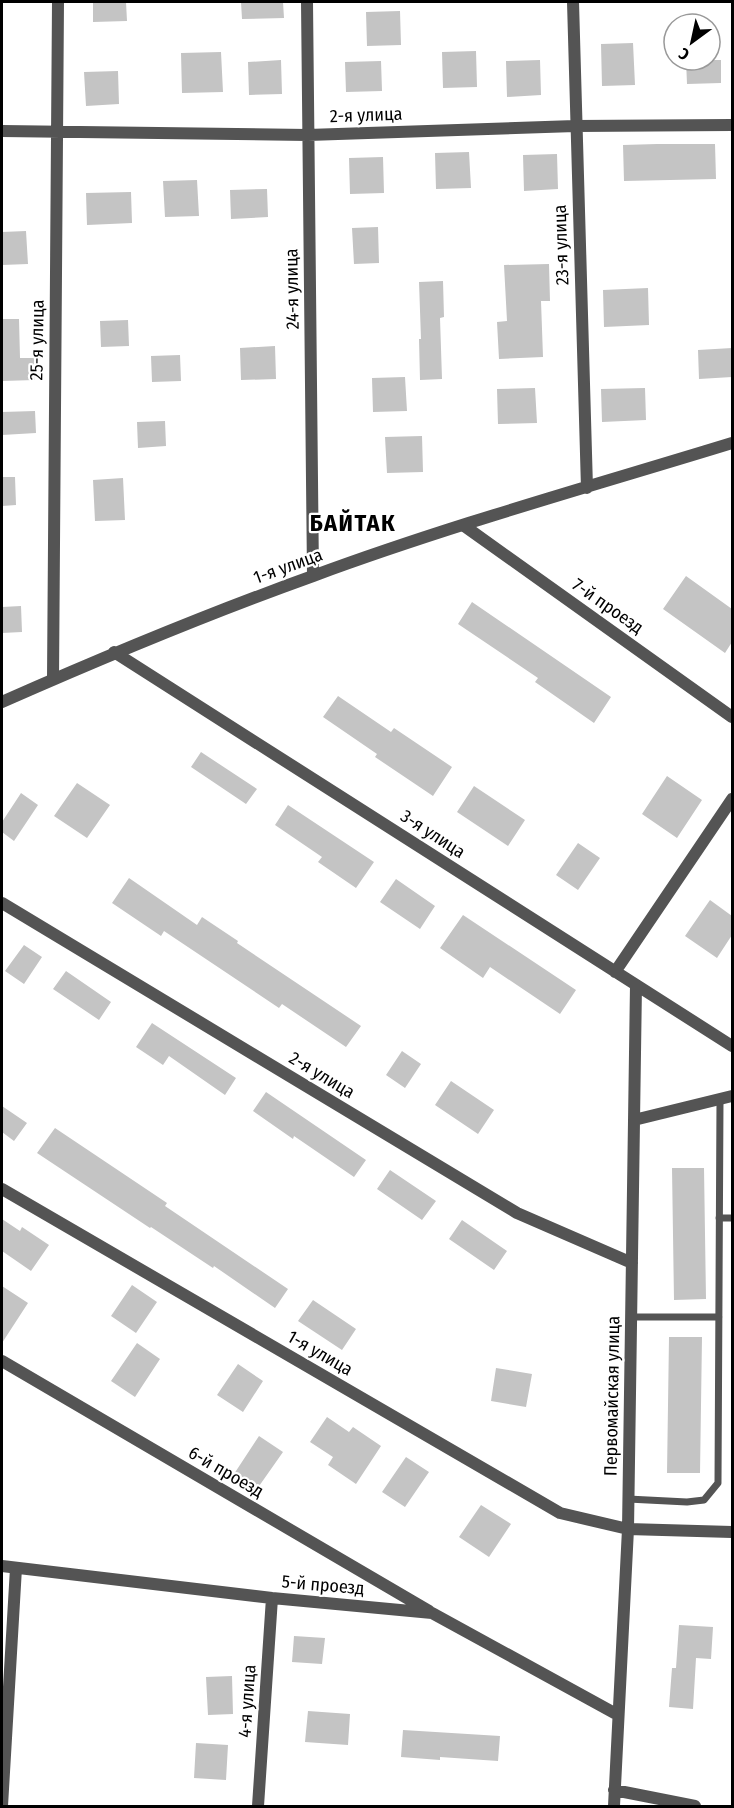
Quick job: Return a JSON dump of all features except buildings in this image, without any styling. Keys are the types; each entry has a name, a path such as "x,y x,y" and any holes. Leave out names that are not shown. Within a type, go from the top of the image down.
{"street":[{"name":"25-я улица","path":"53,679 58,2"},
{"name":"24-я улица","path":"307,2 313,575"},
{"name":"23-я улица","path":"573,2 587,488"},
{"name":"2-я улица","path":"2,131 308,135 575,126 732,125"},
{"name":"1-я улица","path":"2,702 114,652 313,575 463,525 732,443"},
{"name":"7-й проезд","path":"463,525 732,717"},
{"name":"3-я улица","path":"114,652 732,1046"},
{"path":"615,972 732,799"},
{"name":"2-я улица","path":"2,903 517,1213 632,1263"},
{"name":"Первомайская улица","path":"614,1806 628,1529 636,985"},
{"path":"634,1120 732,1096"},
{"name":"1-я улица","path":"2,1190 560,1514 628,1529 732,1532"},
{"name":"6-й проезд","path":"2,1361 432,1613"},
{"name":"5-й проезд","path":"2,1566 272,1598 432,1613 618,1714"},
{"path":"2,1806 16,1568"},
{"name":"4-я улица","path":"258,1806 272,1598"},
{"path":"614,1790 695,1806"}],"lane":[{"path":"628,1499 687,1502 704,1500 718,1483 720,1100"},
{"path":"719,1218 732,1218"},
{"path":"632,1317 719,1317"}],"district":[{"name":"БАЙТАК","path":"353,523"}]}
